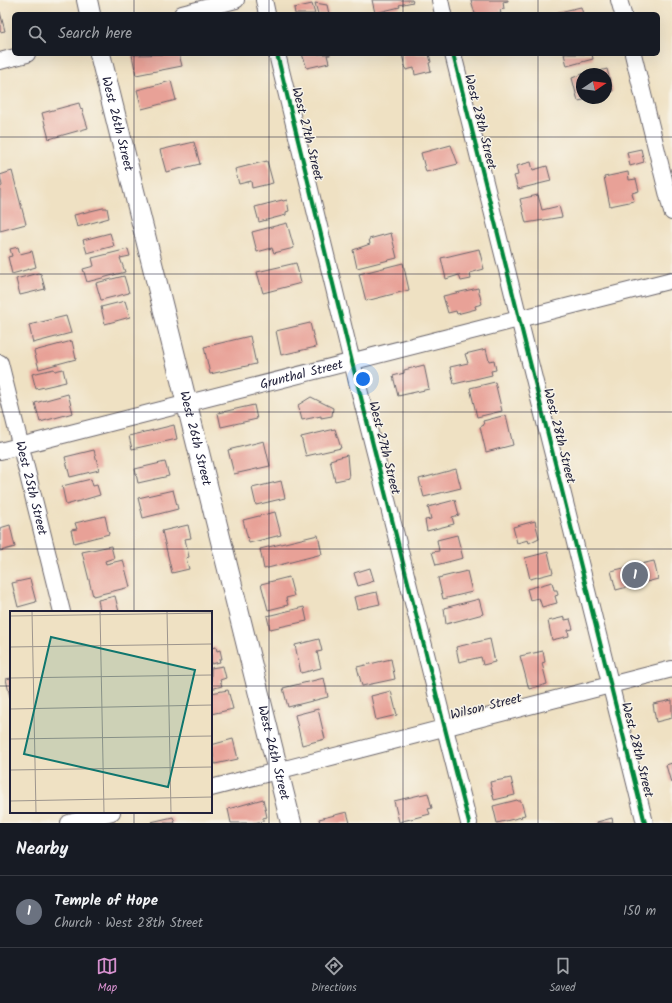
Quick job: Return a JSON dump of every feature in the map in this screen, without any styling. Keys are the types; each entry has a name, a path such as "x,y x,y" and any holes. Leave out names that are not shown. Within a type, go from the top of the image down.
{"main road":[{"path":"87,0 90,12"},
{"name":"West 26th Street","path":"100,56 291,823"}],"street":[{"path":"190,12 236,0"},
{"path":"264,0 267,12"},
{"path":"440,0 443,12"},
{"path":"619,0 622,12"},
{"path":"0,61 20,56"},
{"name":"West 27th Street","path":"277,56 352,362 469,823"},
{"name":"West 28th Street","path":"453,56 645,823"},
{"path":"633,56 672,212"},
{"name":"Grunthal Street","path":"0,451 672,280"},
{"name":"West 25th Street","path":"0,363 62,611"},
{"name":"Wilson Street","path":"212,788 279,772 672,669"},
{"path":"69,823 108,813"},
{"path":"112,813 115,823"}],"building":[{"path":"372,0 412,0 413,2 399,5 400,7 375,12"},
{"path":"471,0 508,0 503,2 504,9 500,10 500,12 474,12"},
{"path":"315,3 327,5 329,12 317,12"},
{"path":"312,4 314,12 295,12 294,8"},
{"path":"581,7 582,12 559,12"},
{"path":"0,12 5,31 0,32"},
{"path":"132,56 180,56 182,66 136,75"},
{"path":"303,56 327,56 329,63 307,68"},
{"path":"402,56 430,56 431,71 415,75 414,68 406,70"},
{"path":"564,56 592,56 593,59 567,66"},
{"path":"576,76 576,93 572,78"},
{"path":"171,81 176,100 142,109 137,90"},
{"path":"79,103 88,128 49,139 42,113"},
{"path":"194,142 200,164 166,172 160,150"},
{"path":"451,145 458,164 426,172 421,153"},
{"path":"641,149 644,162 630,166 627,152"},
{"path":"267,161 273,183 252,188 251,181 239,184 235,169"},
{"path":"531,162 533,170 547,166 551,181 518,189 514,176 518,175 516,166"},
{"path":"12,171 26,224 0,231 0,187 2,186 0,175"},
{"path":"628,172 629,180 636,179 639,191 632,193 634,201 610,206 604,177"},
{"path":"538,195 542,210 559,206 562,217 526,223 520,199"},
{"path":"287,200 289,211 286,212 286,215 259,222 255,207"},
{"path":"107,208 109,218 77,227 74,215"},
{"path":"287,223 294,248 274,253 272,248 257,252 252,232"},
{"path":"110,233 114,246 87,253 83,240"},
{"path":"391,233 397,258 357,268 353,250 370,244 369,239"},
{"path":"18,247 20,254 32,251 36,267 12,274 8,257 12,256 10,249"},
{"path":"128,249 130,256 120,258 125,272 87,282 83,269 94,266 92,258"},
{"path":"479,249 484,269 470,273 471,279 461,281 459,275 446,279 441,258"},
{"path":"296,263 301,283 263,293 257,272"},
{"path":"403,263 409,290 366,301 359,274"},
{"path":"38,273 41,274 45,289 20,295 16,279"},
{"path":"124,276 129,293 101,300 96,283"},
{"path":"478,288 482,304 475,306 476,309 457,314 456,311 448,313 443,296"},
{"path":"125,301 130,317 105,324 101,307"},
{"path":"66,316 71,333 33,343 29,325"},
{"path":"310,323 316,347 281,355 276,331"},
{"path":"250,336 256,364 210,374 204,347"},
{"path":"72,341 76,359 39,369 34,351"},
{"path":"486,349 489,361 494,360 496,370 491,371 492,375 454,384 450,367 468,363 465,354"},
{"path":"424,365 429,389 398,396 393,376 404,373 404,370"},
{"path":"54,369 55,371 63,369 66,382 36,389 32,374"},
{"path":"495,382 502,411 477,417 470,388"},
{"path":"68,394 73,413 40,422 35,403"},
{"path":"311,397 333,408 332,416 321,418 321,416 302,420 298,405"},
{"path":"254,405 257,419 221,427 218,413"},
{"path":"506,415 513,445 486,452 480,427 484,425 483,421"},
{"path":"174,425 177,439 132,449 129,436"},
{"path":"335,429 341,448 306,456 301,437"},
{"path":"264,441 270,466 234,474 228,450"},
{"path":"94,450 99,470 70,477 65,457"},
{"path":"347,455 349,478 335,481 330,460"},
{"path":"165,462 169,476 138,483 135,469"},
{"path":"456,469 461,488 424,497 419,479"},
{"path":"91,479 93,486 97,485 100,495 66,505 62,486"},
{"path":"281,481 285,498 256,505 252,488"},
{"path":"173,490 178,509 143,518 138,498"},
{"path":"455,500 459,515 452,517 454,524 427,531 425,520 431,519 428,507"},
{"path":"275,512 281,535 249,543 243,520"},
{"path":"105,516 109,534 74,543 71,530 77,529 75,523"},
{"path":"535,521 539,538 529,543 528,540 517,543 513,527"},
{"path":"10,525 15,547 0,551 0,528"},
{"path":"188,525 191,538 185,539 189,557 186,558 189,569 172,573 162,531"},
{"path":"318,535 322,554 264,569 260,549"},
{"path":"457,535 463,558 436,565 432,552 439,551 437,540"},
{"path":"111,546 114,558 105,561 106,564 123,560 130,587 93,596 82,552"},
{"path":"548,552 553,573 530,579 525,558"},
{"path":"654,561 658,579 616,590 611,571"},
{"path":"370,568 374,581 358,586 354,573"},
{"path":"467,571 472,592 443,599 438,578"},
{"path":"289,577 294,596 286,598 288,605 268,610 261,584"},
{"path":"30,579 36,602 18,607 12,583"},
{"path":"552,582 554,590 557,590 558,595 555,596 557,603 542,607 539,598 530,600 527,589"},
{"path":"377,592 380,604 357,609 354,597"},
{"path":"115,596 119,611 98,611 100,610 98,600"},
{"path":"479,599 483,614 446,624 444,608"},
{"path":"304,607 307,621 270,629 267,616"},
{"path":"565,617 565,620 570,619 573,629 568,630 569,636 552,640 548,621"},
{"path":"319,639 322,651 317,652 321,668 301,673 295,645"},
{"path":"490,639 495,662 483,665 481,657 459,662 456,647"},
{"path":"216,647 217,651 220,650 222,659 219,659 220,662 212,664 212,648"},
{"path":"543,651 545,662 542,663 547,684 529,689 520,656"},
{"path":"391,659 395,679 362,686 357,667"},
{"path":"223,666 226,678 220,680 222,686 212,689 212,668"},
{"path":"10,678 10,697 6,679"},
{"path":"324,678 328,697 288,707 283,688"},
{"path":"228,690 233,709 212,714 212,693"},
{"path":"391,691 397,715 376,720 371,696"},
{"path":"672,700 672,718 656,722 653,704"},
{"path":"318,709 325,739 302,745 295,715"},
{"path":"233,739 238,759 215,764 212,745"},
{"path":"672,763 672,782 671,783 666,765"},
{"path":"511,778 515,795 494,800 490,782"},
{"path":"428,793 432,808 428,809 430,814 399,822 394,801"},
{"path":"263,799 267,817 263,818 263,821 254,823 231,823 228,809"},
{"path":"517,800 521,801 525,815 497,823 493,806"},
{"path":"347,812 350,823 320,823 319,819"},
{"path":"173,817 175,823 151,823 151,822"},
{"path":"612,818 613,823 597,823 597,822"}],"cycle path":[{"path":"277,56 352,362 469,823"},
{"path":"453,56 645,823"}],"place":[{"name":"Temple of Hope","path":"635,575"}]}
